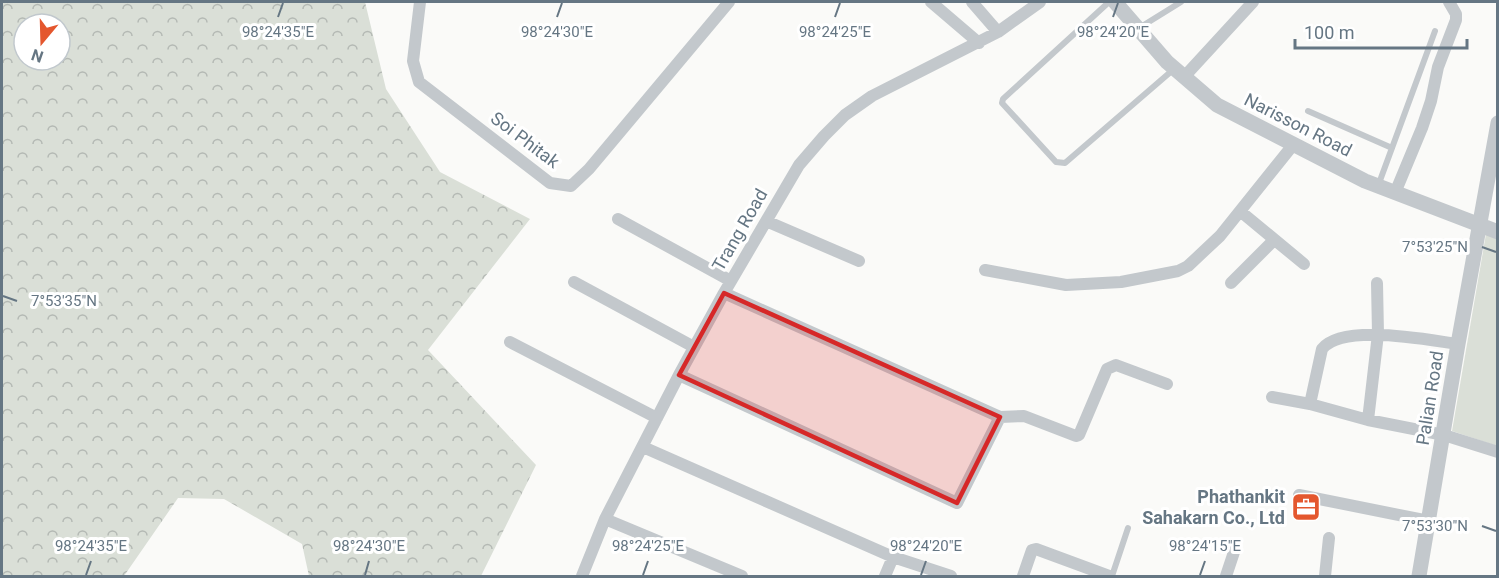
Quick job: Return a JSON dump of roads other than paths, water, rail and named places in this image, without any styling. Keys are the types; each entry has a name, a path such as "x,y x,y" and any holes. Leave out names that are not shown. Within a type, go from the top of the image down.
{"street":[{"name":"Soi Phitak","path":"420,2 413,61 419,82 550,183 571,186 589,169 729,2"},
{"path":"931,2 979,43"},
{"path":"972,2 998,32"},
{"name":"Trang Road","path":"582,576 605,519 679,375 799,165 845,115 872,96 979,43 1040,2"},
{"name":"Narisson Road","path":"1115,2 1179,73 1217,105 1378,186 1497,232"},
{"path":"1179,73 1253,2"},
{"path":"1395,193 1422,128 1431,101 1438,67 1456,20 1454,8 1449,2"},
{"name":"Palian Road","path":"1419,576 1497,123"},
{"path":"985,270 1066,285 1121,282 1178,271 1188,266 1220,236 1293,145"},
{"path":"1240,211 1304,264"},
{"path":"618,219 731,281"},
{"path":"766,221 859,261"},
{"path":"1231,283 1274,240"},
{"path":"574,282 694,347"},
{"path":"1368,420 1378,334 1377,283"},
{"path":"724,293 1000,417 1024,416 1076,436 1079,435 1107,369 1116,365 1167,384"},
{"path":"1311,404 1322,349 1327,343 1336,339 1378,334 1458,344"},
{"path":"510,342 657,418"},
{"path":"679,375 957,503 1000,417"},
{"path":"1272,397 1444,435 1497,452"},
{"path":"643,447 927,573 951,576"},
{"path":"1299,495 1429,521"},
{"path":"605,519 742,576"},
{"path":"1325,576 1329,538"},
{"path":"1023,576 1032,550 1036,549 1111,576"},
{"path":"1226,576 1235,549"},
{"path":"885,576 893,557"}],"lane":[{"path":"1109,2 1002,99 1002,103 1056,162 1065,163 1179,73"},
{"path":"1138,29 1181,2"},
{"path":"1378,186 1435,31"},
{"path":"1308,111 1392,148"},
{"path":"1111,576 1128,528"}],"place":[{"name":"Phathankit Sahakarn Co., Ltd","path":"1306,507"}]}
